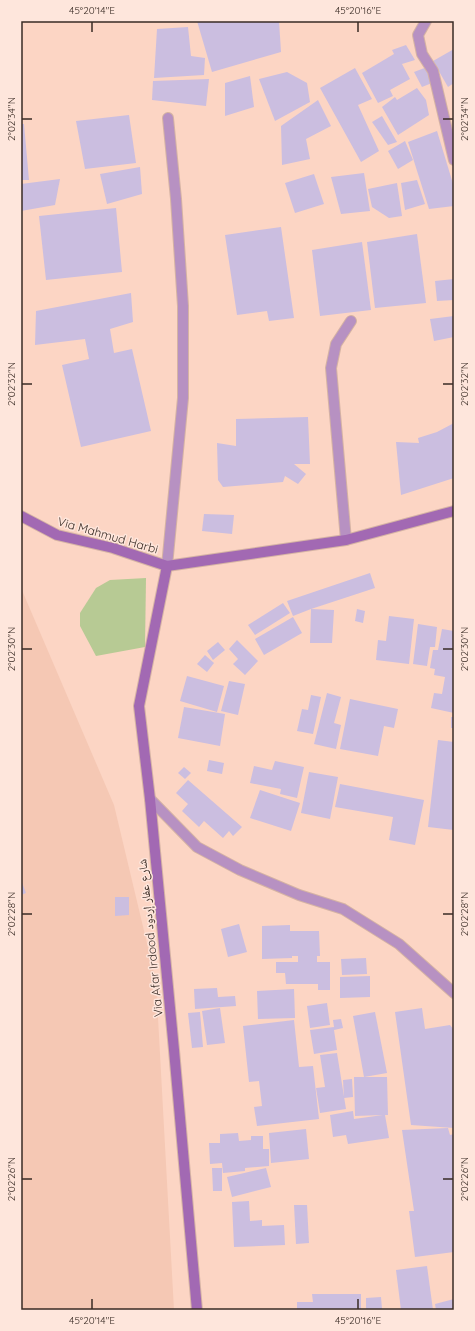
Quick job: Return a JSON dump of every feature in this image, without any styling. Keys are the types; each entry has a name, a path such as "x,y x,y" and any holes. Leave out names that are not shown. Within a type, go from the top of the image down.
{"street":[{"path":"426,21 418,35 422,54 433,71 454,160"},
{"path":"168,118 176,199 183,306 183,398 167,566 346,540 454,511"},
{"path":"346,540 331,368 336,344 351,321"},
{"name":"Via Mahmud Harbi","path":"21,516 57,535 112,548 167,566"},
{"name":"Via Afar Irdood شارع عفار إردود","path":"167,566 139,706 150,799 197,1310"},
{"path":"150,799 198,847 240,870 299,895 343,909 399,944 454,993"}],"shaded area":[{"path":"21,588 114,805 156,981 174,1310 21,1310"}],"green space":[{"path":"146,578 145,647 96,656 80,626 80,613 96,588 110,580"}],"building":[{"path":"197,21 279,21 281,52 212,72"},
{"path":"188,27 191,56 205,58 204,75 154,78 157,29"},
{"path":"406,45 415,60 402,64 410,79 390,90 393,96 378,103 362,73 394,54 392,50"},
{"path":"454,49 454,83 448,87 433,61"},
{"path":"427,67 432,83 422,87 414,72"},
{"path":"355,68 372,99 358,105 379,151 361,162 320,88"},
{"path":"287,72 307,83 310,102 275,121 259,79"},
{"path":"250,76 254,107 225,116 225,83"},
{"path":"209,79 206,106 152,100 153,81"},
{"path":"417,88 426,100 429,115 398,135 382,107 395,97 397,100"},
{"path":"318,100 331,126 306,139 310,159 282,165 281,126"},
{"path":"129,115 136,163 85,169 76,121"},
{"path":"382,116 397,142 388,145 372,122"},
{"path":"21,124 24,124 29,180 21,180"},
{"path":"437,131 454,187 454,206 429,209 408,142"},
{"path":"405,141 413,160 398,169 388,151"},
{"path":"140,167 142,194 107,204 100,174"},
{"path":"364,173 370,211 341,214 331,177"},
{"path":"314,174 324,204 295,213 285,183"},
{"path":"60,179 55,205 21,211 21,184"},
{"path":"417,180 425,204 405,210 401,183"},
{"path":"397,183 402,216 389,218 372,207 368,189"},
{"path":"116,208 122,272 46,280 39,216"},
{"path":"281,227 294,318 269,321 267,311 237,315 225,235"},
{"path":"417,234 426,303 375,308 367,242"},
{"path":"362,242 371,310 320,316 312,250"},
{"path":"454,279 454,300 437,301 435,281"},
{"path":"131,293 133,322 110,329 114,353 132,349 151,431 81,447 62,365 89,359 85,339 35,345 36,311"},
{"path":"454,316 454,337 434,341 430,319"},
{"path":"308,417 310,464 294,464 306,474 298,484 285,476 283,482 223,487 218,480 217,443 236,446 236,419"},
{"path":"454,423 454,478 401,495 396,442 419,443 418,438 437,432"},
{"path":"204,514 234,515 232,534 202,531"},
{"path":"370,573 375,588 293,616 287,601"},
{"path":"283,603 290,613 255,635 248,625"},
{"path":"311,609 334,610 332,643 310,643"},
{"path":"357,609 365,611 363,623 355,621"},
{"path":"389,616 414,619 409,664 376,660 378,640 386,641"},
{"path":"293,617 302,633 264,655 255,639"},
{"path":"418,624 437,627 435,647 430,647 427,666 413,664"},
{"path":"442,629 454,631 454,713 431,708 434,693 442,694 445,677 434,675 435,669 430,668 433,650 438,650"},
{"path":"237,640 258,661 245,675 233,664 238,659 229,649"},
{"path":"218,642 225,650 213,660 207,651"},
{"path":"205,655 214,663 207,672 197,664"},
{"path":"187,676 224,686 217,712 180,701"},
{"path":"229,681 245,684 238,715 221,711"},
{"path":"327,693 341,697 334,723 341,725 336,749 314,744"},
{"path":"311,695 321,697 313,734 297,731 302,709 308,710"},
{"path":"350,699 398,709 394,728 384,726 378,756 340,749"},
{"path":"184,707 225,714 220,746 178,738"},
{"path":"451,717 454,717 454,728 451,728"},
{"path":"438,740 454,742 454,830 428,827"},
{"path":"209,760 224,763 222,774 207,771"},
{"path":"275,761 304,767 297,798 280,794 281,789 250,783 254,766 272,770"},
{"path":"184,767 191,773 185,779 178,773"},
{"path":"309,772 338,777 330,819 301,813"},
{"path":"188,780 242,827 233,836 229,831 223,838 204,821 199,827 182,811 188,804 176,793"},
{"path":"340,784 424,800 415,845 389,840 393,817 335,807"},
{"path":"260,790 300,803 291,831 250,818"},
{"path":"21,880 26,893 21,895"},
{"path":"115,897 129,897 129,915 115,916"},
{"path":"239,924 247,952 228,957 221,929"},
{"path":"290,925 290,931 319,931 320,956 317,956 317,962 330,962 330,990 318,990 318,984 286,984 285,973 276,973 276,962 298,962 298,956 292,956 292,958 262,959 262,926"},
{"path":"366,958 367,974 342,975 341,959"},
{"path":"370,976 370,997 340,998 340,977"},
{"path":"217,988 218,997 235,996 236,1006 195,1009 194,989"},
{"path":"294,989 295,1018 258,1019 257,991"},
{"path":"327,1003 330,1025 310,1028 307,1006"},
{"path":"220,1008 225,1043 207,1045 202,1011"},
{"path":"422,1008 425,1029 450,1025 454,1030 454,1128 411,1125 395,1012"},
{"path":"200,1012 203,1047 192,1048 188,1013"},
{"path":"375,1012 387,1073 364,1077 353,1016"},
{"path":"341,1019 343,1028 334,1030 337,1050 314,1054 310,1030 334,1027 333,1020"},
{"path":"294,1020 299,1067 313,1066 319,1119 257,1126 254,1107 262,1106 259,1081 249,1082 243,1026"},
{"path":"337,1053 346,1109 320,1113 316,1088 325,1087 320,1055"},
{"path":"354,1077 387,1077 388,1115 385,1115 389,1138 348,1144 346,1135 333,1137 330,1115 353,1111 354,1119 383,1115 355,1116"},
{"path":"352,1079 353,1097 344,1098 343,1080"},
{"path":"448,1128 450,1135 454,1134 454,1252 415,1257 409,1211 414,1211 402,1130"},
{"path":"306,1129 309,1159 271,1163 269,1133"},
{"path":"238,1133 239,1141 251,1140 251,1136 263,1136 263,1149 269,1149 269,1166 245,1168 245,1171 223,1173 222,1163 210,1164 209,1143 220,1143 220,1134"},
{"path":"212,1168 222,1168 222,1191 213,1191"},
{"path":"266,1168 271,1187 232,1197 227,1177"},
{"path":"249,1201 250,1221 262,1220 262,1226 284,1225 285,1245 234,1247 232,1202"},
{"path":"294,1205 307,1205 309,1243 296,1244"},
{"path":"427,1266 433,1310 401,1310 396,1270"},
{"path":"312,1294 361,1294 361,1310 297,1310 297,1302 313,1302"},
{"path":"381,1297 382,1309 366,1310 366,1298"},
{"path":"454,1299 454,1310 436,1310 435,1304"}]}
